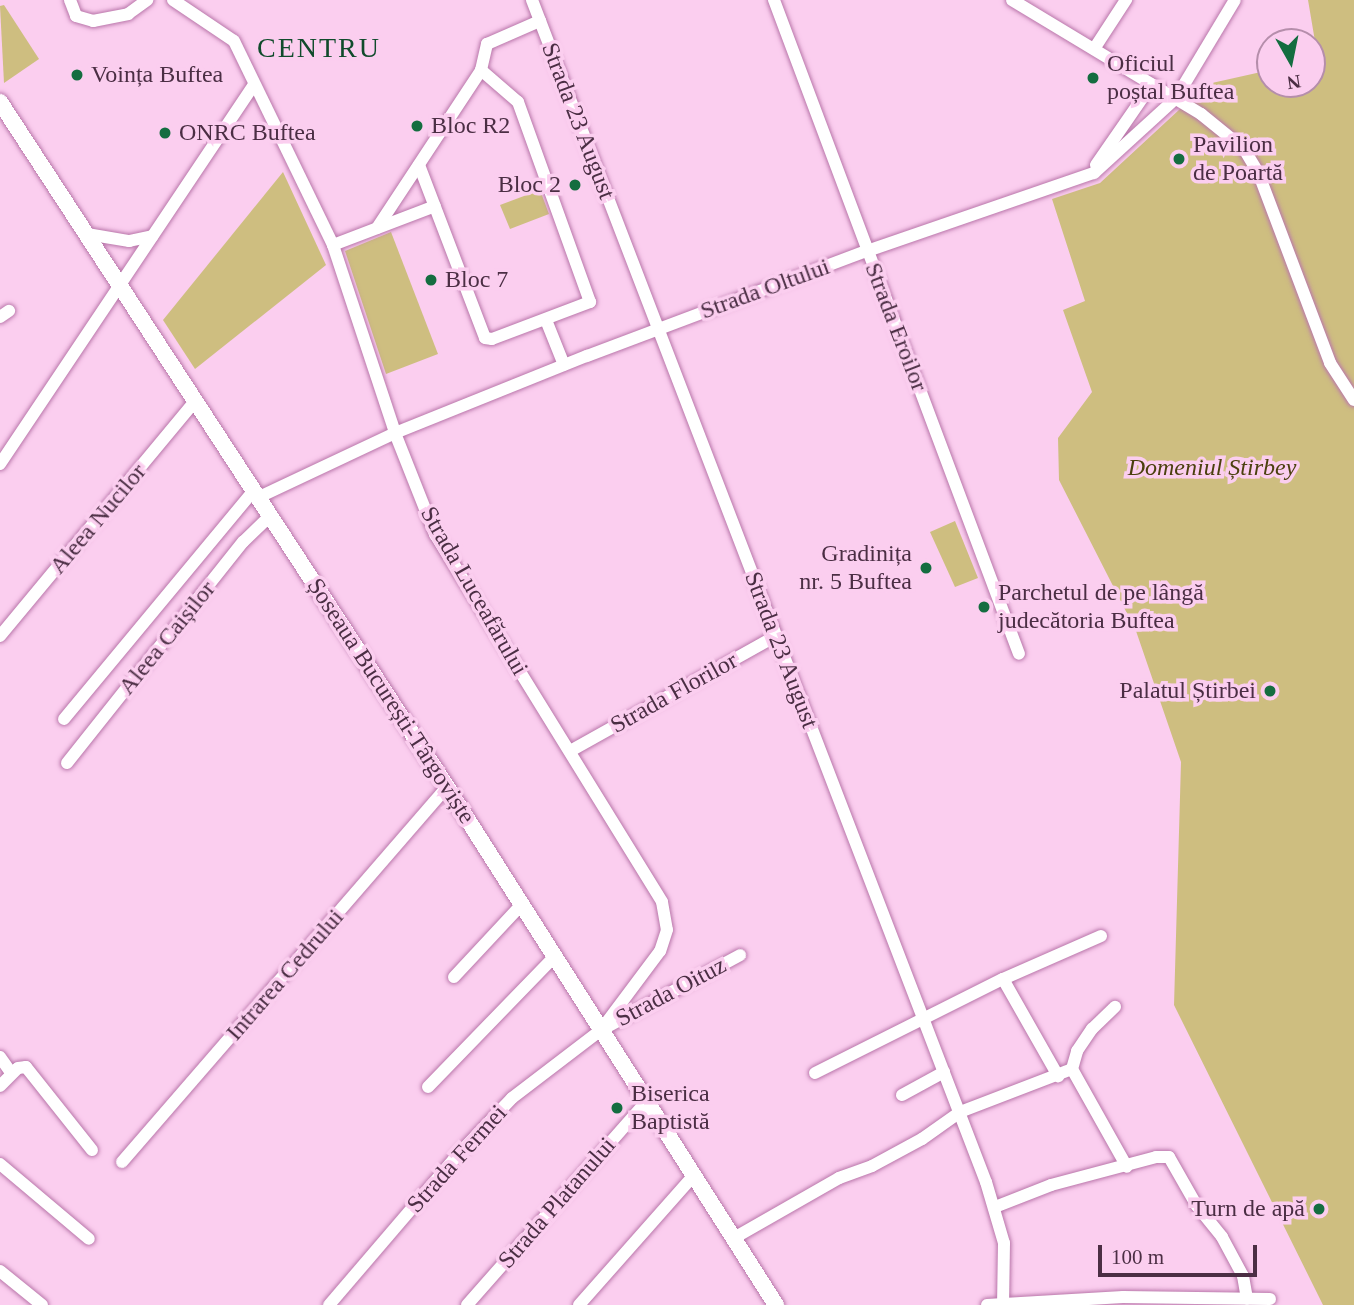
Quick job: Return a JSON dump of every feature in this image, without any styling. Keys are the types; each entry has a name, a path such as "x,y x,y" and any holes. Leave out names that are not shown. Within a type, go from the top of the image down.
{"main road":[{"name":"Șoseaua București-Târgoviște","path":"0,102 522,904 776,1305"}],"street":[{"path":"70,0 76,16 93,21 128,14 146,0"},
{"name":"Strada Luceafărului","path":"173,0 234,41 333,245 396,433 435,534 572,750 658,894 667,919 660,951 601,1030"},
{"name":"Strada 23 August","path":"532,0 995,1207 1004,1243 1004,1304"},
{"name":"Strada Eroilor","path":"774,0 1019,654"},
{"path":"1012,0 1224,129 1252,160 1330,363 1354,400"},
{"path":"1094,49 1126,0"},
{"name":"Strada Oltului","path":"257,494 396,433 564,365 867,251 1087,176 1176,99 1235,0"},
{"path":"377,228 481,70 487,44 540,21"},
{"path":"419,165 485,338 546,320 587,304 591,296 518,102 481,70"},
{"path":"0,464 121,287 254,84"},
{"path":"1087,176 1152,84"},
{"path":"333,245 435,206"},
{"path":"87,234 129,242 152,236"},
{"path":"546,320 564,365"},
{"name":"Aleea Nucilor","path":"0,636 195,401"},
{"path":"64,719 257,494"},
{"name":"Aleea Caișilor","path":"67,763 243,542 271,515"},
{"name":"Strada Florilor","path":"572,750 776,636"},
{"name":"Intrarea Cedrului","path":"122,1162 447,788"},
{"path":"454,977 522,904"},
{"path":"815,1073 923,1017 1101,936"},
{"name":"Strada Oituz","path":"601,1030 740,955"},
{"path":"428,1087 555,956"},
{"path":"1003,979 1058,1076"},
{"path":"1115,1007 1091,1029 1077,1051 1072,1069 1127,1167"},
{"name":"Strada Fermei","path":"329,1305 485,1124 601,1030"},
{"path":"0,1056 11,1073"},
{"path":"0,1086 11,1073 26,1067 92,1150"},
{"path":"734,1238 839,1178 872,1166 922,1139 960,1112 1072,1069"},
{"path":"902,1095 944,1072"},
{"name":"Strada Platanului","path":"467,1305 647,1101"},
{"path":"995,1207 1051,1185 1127,1167 1163,1155 1173,1161 1197,1206 1234,1258 1247,1298"},
{"path":"0,1164 89,1239"},
{"path":"579,1305 694,1175"},
{"path":"0,1271 42,1305"},
{"path":"987,1305 1122,1297 1270,1299"}],"green space":[{"name":"Domeniul Știrbey","path":"1308,0 1354,0 1354,1305 1323,1305 1174,1005 1181,762 1136,631 1059,480 1058,438 1092,392 1063,310 1085,301 1052,199 1100,183 1180,109 1194,87 1256,73 1256,98 1326,98 1326,28 1313,28"},
{"path":"4,5 39,59 4,83 0,6"},
{"path":"283,172 326,265 195,369 163,320"},
{"path":"540,190 549,214 510,229 500,205"},
{"path":"391,232 438,354 386,374 345,251"},
{"path":"955,521 978,578 955,587 930,532"}],"place":[{"name":"Voința Buftea","path":"77,75"},
{"name":"Oficiul poștal Buftea","path":"1093,78"},
{"name":"Bloc R2","path":"417,126"},
{"name":"ONRC Buftea","path":"165,133"},
{"name":"Pavilion de Poartă","path":"1179,159"},
{"name":"Bloc 2","path":"575,185"},
{"name":"Bloc 7","path":"431,280"},
{"name":"Gradinița nr. 5 Buftea","path":"926,568"},
{"name":"Parchetul de pe lângă judecătoria Buftea","path":"984,607"},
{"name":"Palatul Știrbei","path":"1270,691"},
{"name":"Biserica Baptistă","path":"617,1108"},
{"name":"Turn de apă","path":"1319,1209"}],"district":[{"name":"CENTRU","path":"319,48"}]}
